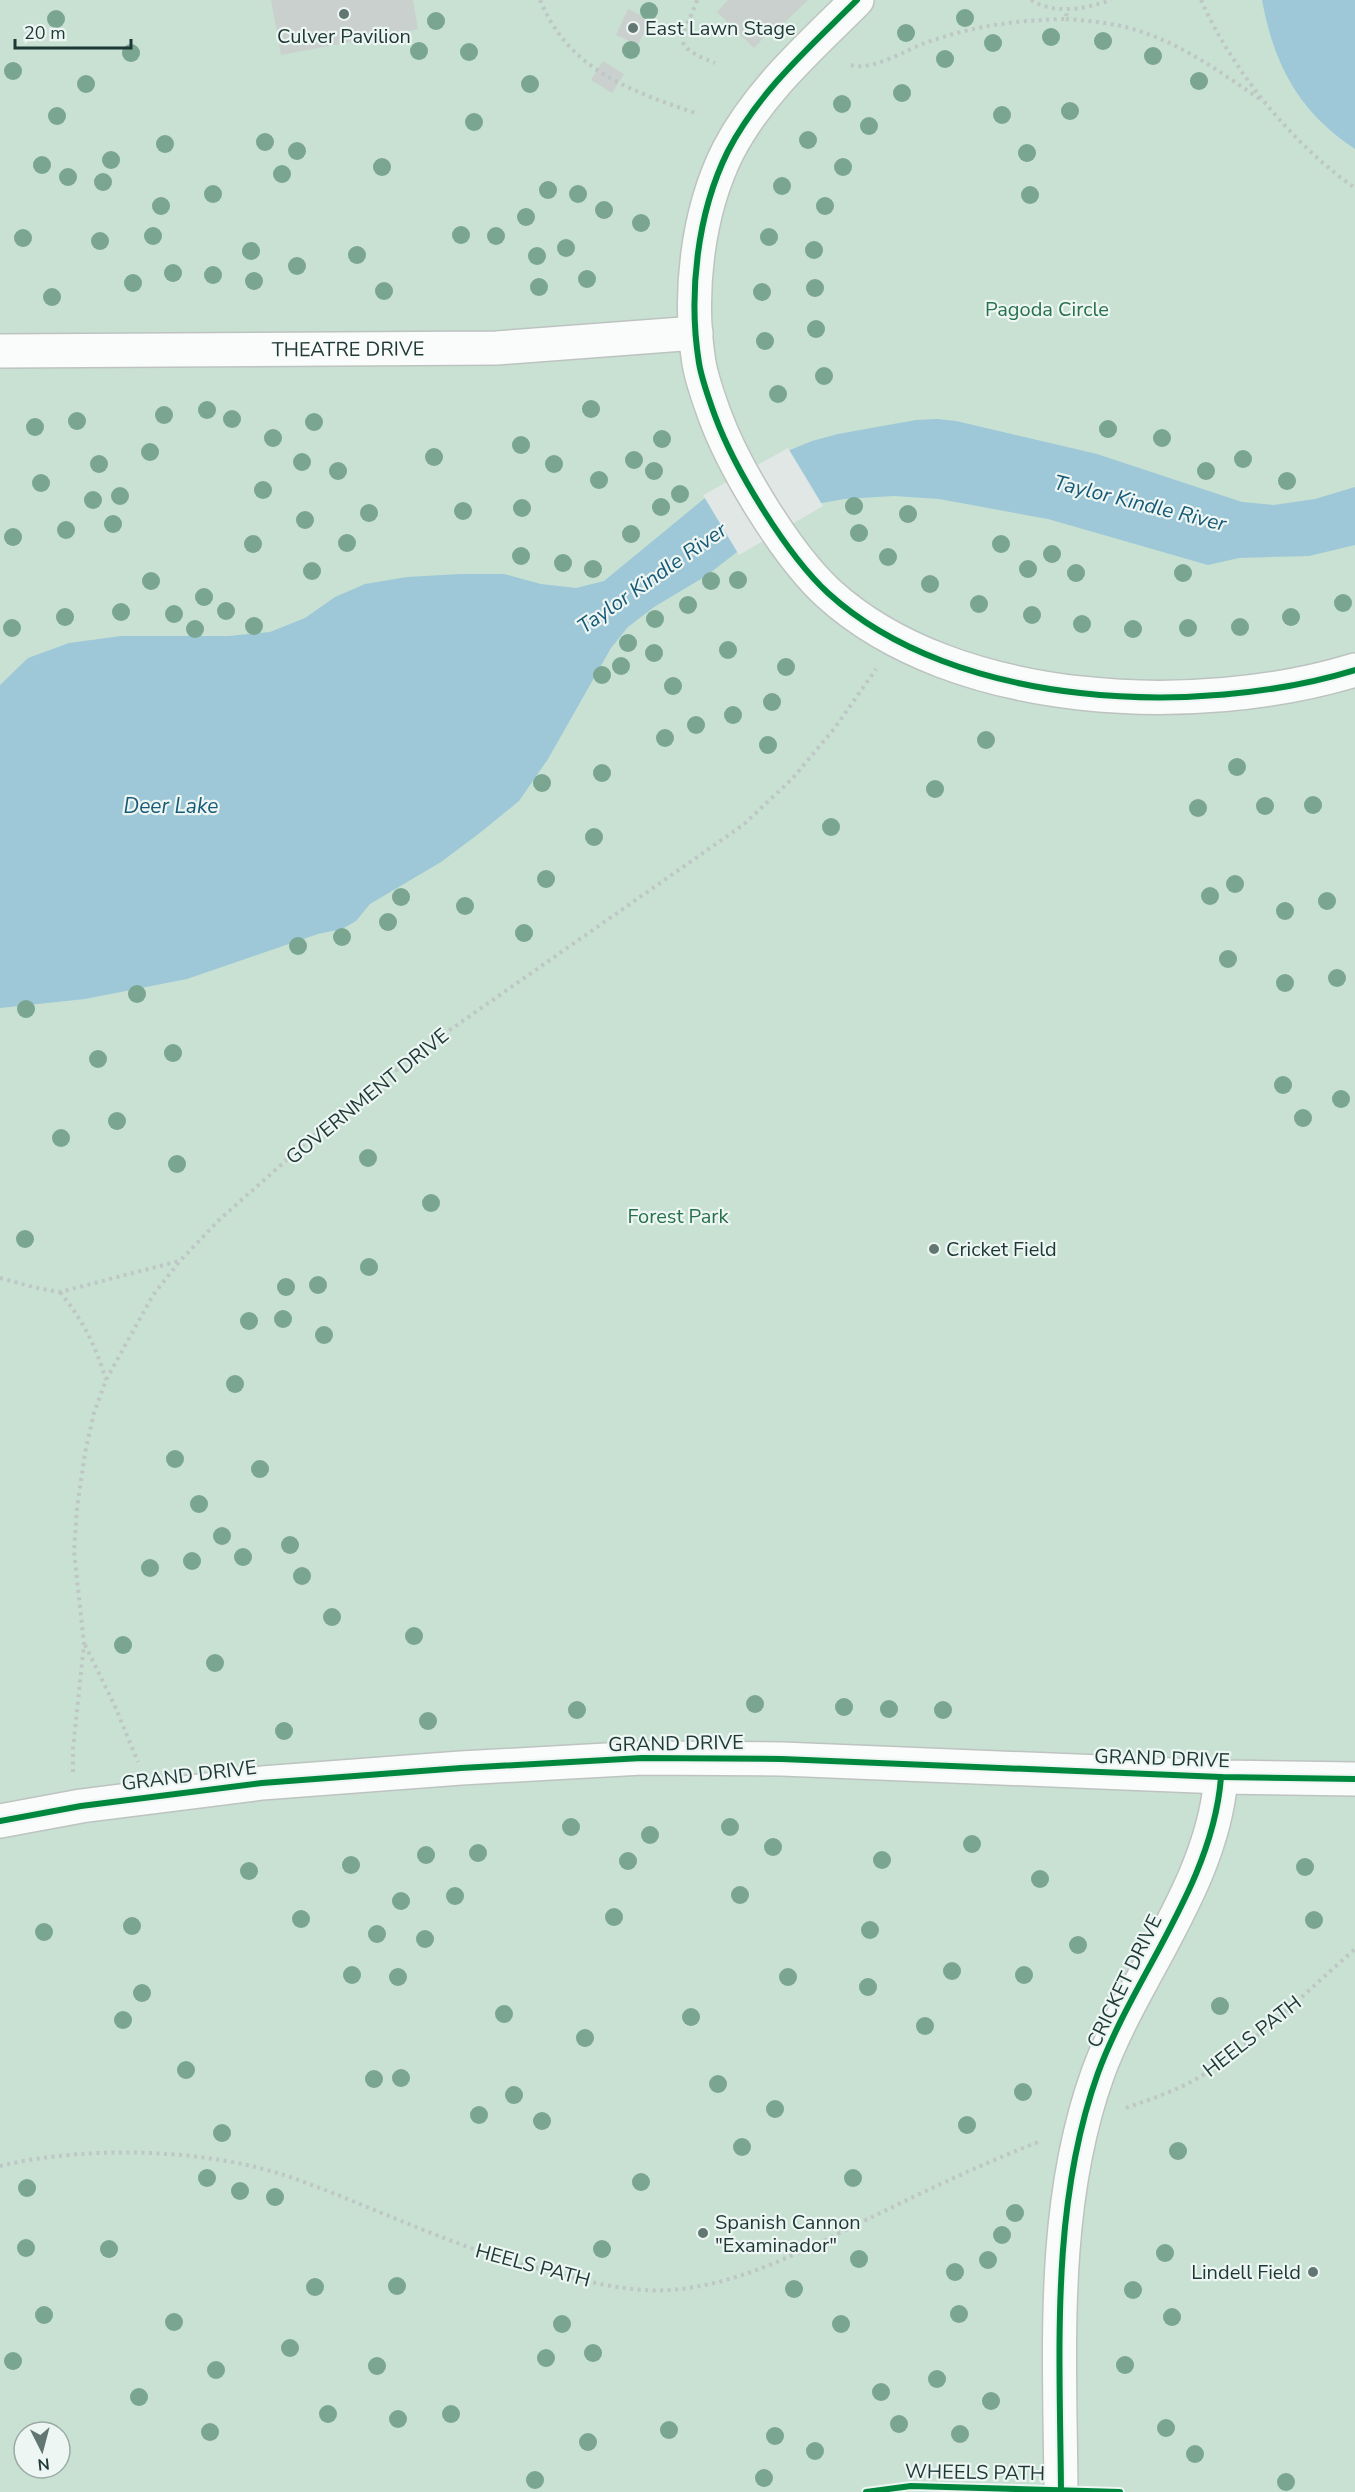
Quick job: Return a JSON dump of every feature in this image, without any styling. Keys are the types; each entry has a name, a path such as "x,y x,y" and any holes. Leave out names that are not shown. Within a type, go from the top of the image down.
{"street":[{"path":"857,0 803,52 777,82 751,115 728,151 714,187 703,228 696,286 696,333 704,383 720,429 733,455 802,566 829,594 863,620 935,657 985,675 1089,694 1154,698 1257,691 1355,670"},
{"name":"THEATRE DRIVE","path":"0,351 486,348 696,333"},
{"name":"GRAND DRIVE","path":"0,1821 81,1806 262,1783 460,1768 642,1758 782,1759 1221,1777 1355,1779"},
{"name":"CRICKET DRIVE","path":"1061,2492 1061,2254 1071,2183 1098,2073 1120,2024 1186,1894 1210,1839 1221,1777"}],"path":[{"path":"540,0 557,32 573,51 597,70 622,86 695,113"},
{"path":"697,0 684,27 682,36 684,45 692,54 715,63"},
{"path":"1031,0 1052,8 1067,10 1111,0"},
{"path":"1201,0 1220,39 1263,101 1311,153 1355,188"},
{"path":"1066,20 1067,10"},
{"path":"851,65 856,67 873,64 925,43 982,26 1066,20 1116,25 1159,38 1202,60 1263,101"},
{"path":"0,1278 60,1292 180,1261"},
{"path":"60,1292 76,1311 88,1331 98,1352 106,1380"}],"green space":[{"name":"Forest Park","path":"0,0 1355,0 1355,2492 0,2492"}],"water":[{"path":"1262,0 1355,0 1355,149 1335,135 1319,119 1292,85 1274,46"},
{"name":"Deer Lake","path":"916,420 956,421 1097,454 1242,502 1274,505 1315,499 1355,487 1355,545 1309,556 1239,558 1208,565 1048,519 939,499 894,496 844,499 822,503 737,552 706,576 654,607 628,627 611,648 548,759 519,801 441,862 370,904 356,921 342,929 318,934 187,979 85,999 0,1008 0,685 28,658 69,643 121,636 229,636 270,632 305,618 335,597 365,584 407,577 504,574 541,584 576,588 604,581 705,498 790,450 838,434"}],"pier":[{"path":"788,448 823,506 739,555 703,495"}],"building":[{"name":"Culver Pavilion","path":"271,0 413,0 418,29 281,55"},
{"path":"728,0 808,0 781,26 777,23 754,48 717,12"},
{"name":"East Lawn Stage","path":"628,9 650,20 638,45 616,35"},
{"path":"603,61 624,74 612,93 591,80"}],"cycle path":[{"path":"857,0 770,89 728,151 717,175 702,227 695,282 699,363 715,416 749,486 796,557 828,593 881,632 942,661 1009,681 1080,693 1153,697 1224,695 1292,685 1355,670"},
{"path":"0,1821 81,1806 262,1783 461,1768 642,1758 782,1759 1221,1777 1355,1779"},
{"path":"1061,2492 1061,2280 1072,2175 1083,2123 1098,2073 1113,2037 1188,1892 1203,1855 1215,1816 1221,1777"},
{"name":"WHEELS PATH","path":"866,2492 911,2486 1120,2492"}],"place":[{"name":"Culver Pavilion","path":"344,14"},
{"name":"East Lawn Stage","path":"633,28"},
{"name":"Cricket Field","path":"934,1249"},
{"name":"Spanish Cannon \"Examinador\"","path":"703,2233"},
{"name":"Lindell Field","path":"1313,2272"}],"park label":[{"name":"Pagoda Circle","path":"1047,309"}],"water label":[{"name":"Taylor Kindle River","path":"1140,503"},
{"name":"Taylor Kindle River","path":"652,578"}]}
